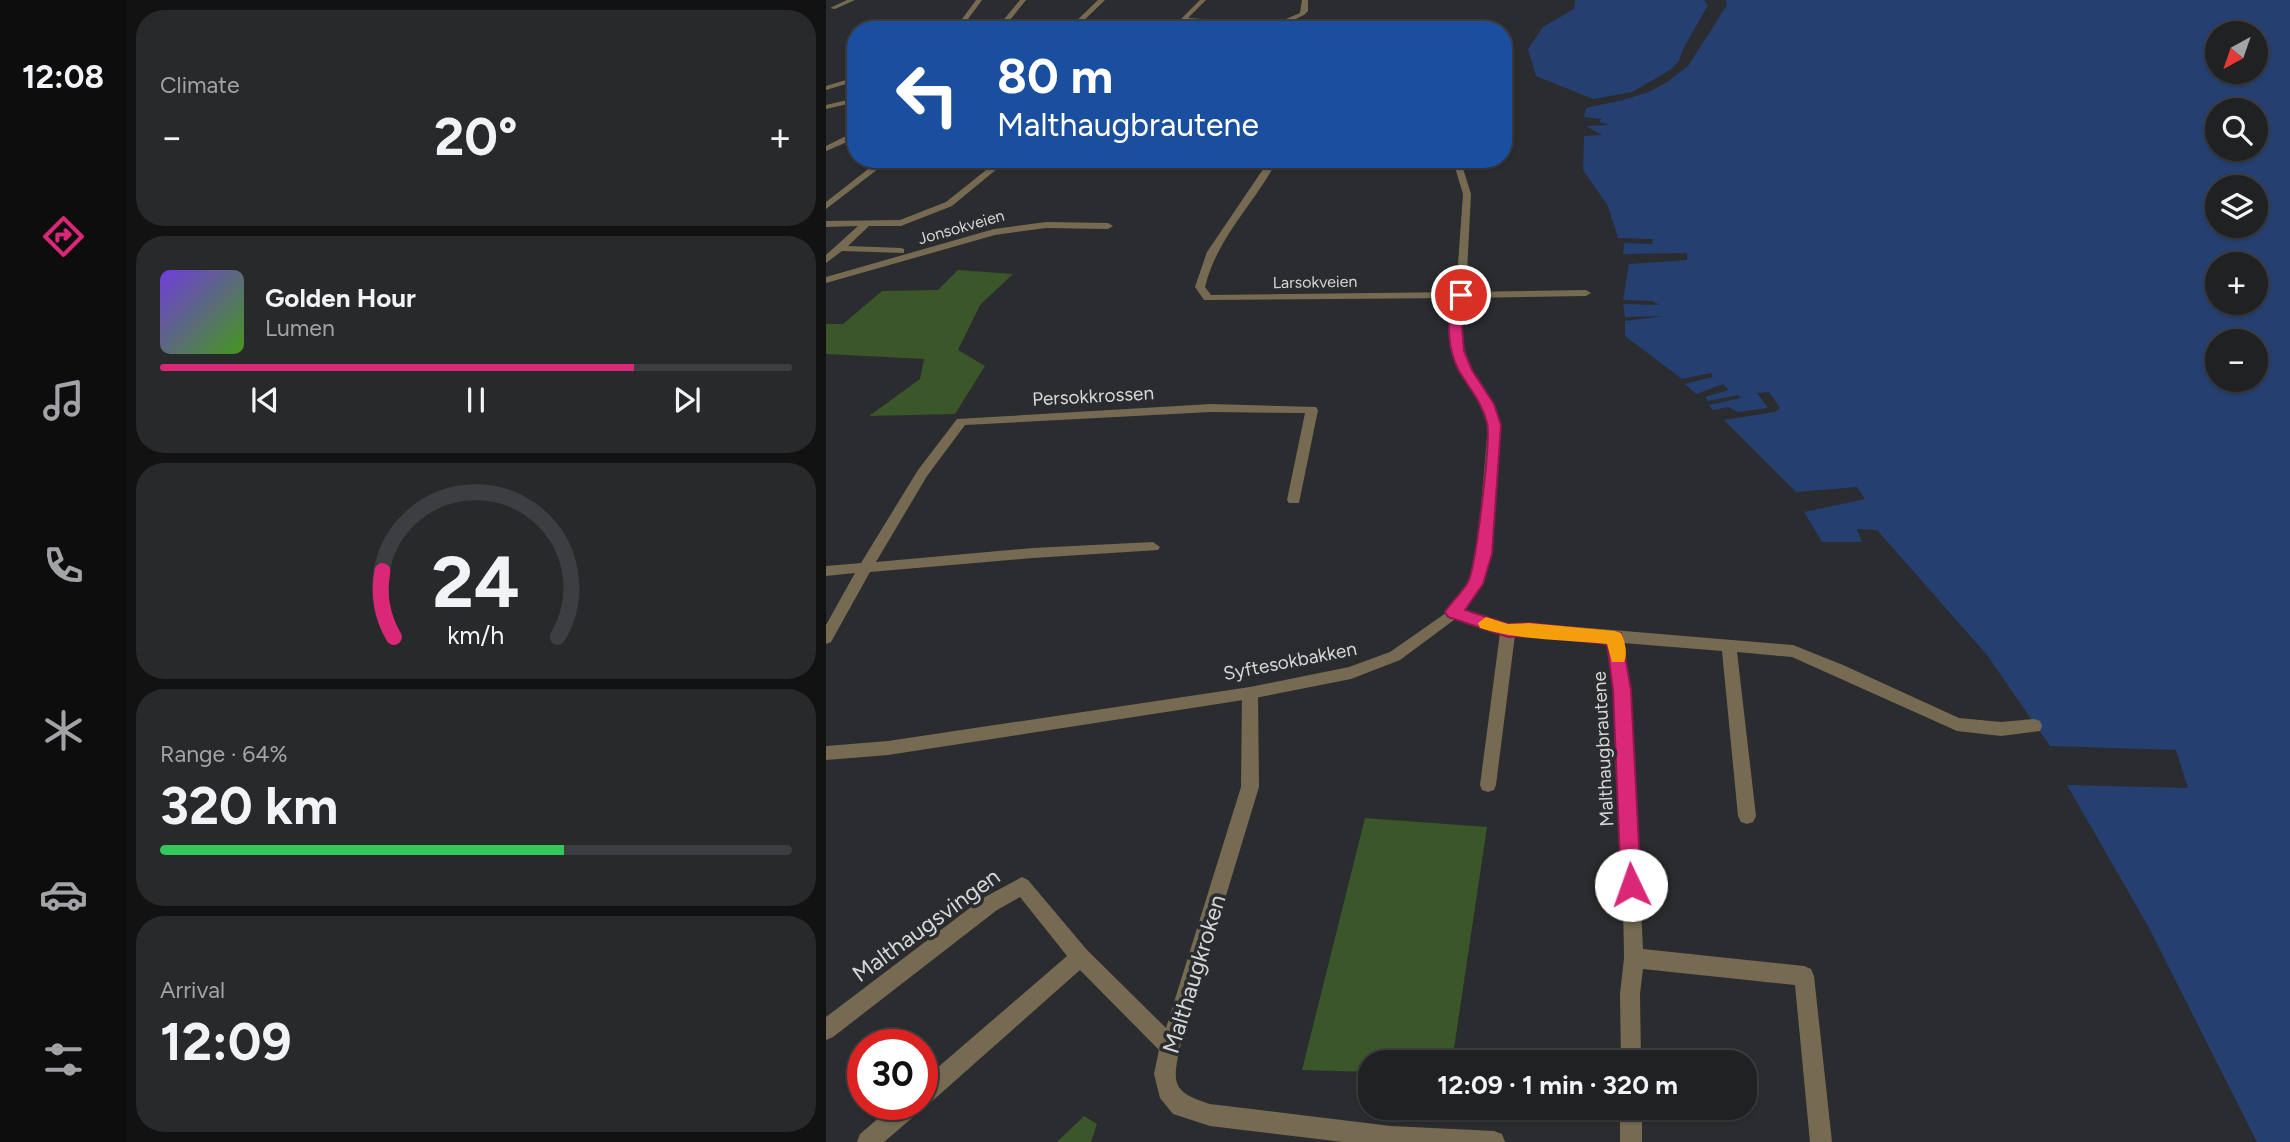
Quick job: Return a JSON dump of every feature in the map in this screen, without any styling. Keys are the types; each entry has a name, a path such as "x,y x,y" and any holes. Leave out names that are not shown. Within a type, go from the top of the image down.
{"street":[{"path":"832,8 852,0"},
{"path":"964,21 979,0"},
{"path":"1006,21 1023,0"},
{"path":"1080,21 1102,0"},
{"path":"1183,20 1203,0"},
{"path":"1286,21 1305,11 1305,0"},
{"path":"1183,20 1194,21"},
{"path":"826,88 847,82"},
{"path":"826,107 847,102"},
{"path":"826,149 847,139"},
{"path":"826,206 875,168"},
{"path":"826,224 901,223 949,204 995,168"},
{"name":"Larsokveien","path":"1269,168 1240,208 1202,272 1200,287 1208,298 1586,293"},
{"name":"Syftesokbakken","path":"826,753 888,748 1250,693 1351,673 1374,666 1412,646 1453,612 1475,584 1484,554 1494,425 1488,404 1465,370 1458,351 1455,315 1461,295 1467,194 1459,168"},
{"path":"826,260 866,224"},
{"name":"Jonsokveien","path":"826,280 994,232 1046,225 1108,226"},
{"name":"Jonsokveien","path":"839,248 901,251"},
{"name":"Persokkrossen","path":"826,638 864,569 929,463 961,422 1212,408 1311,410 1294,500"},
{"path":"826,571 1033,553 1153,547"},
{"path":"1453,612 1508,630 1529,629 1793,651 1850,674 1956,724 2001,729 2034,726"},
{"path":"1488,785 1508,630"},
{"name":"Malthaugbrautene","path":"1615,638 1622,690 1634,958"},
{"path":"1729,645 1747,816"},
{"name":"Malthaugkroken","path":"1250,693 1250,787 1170,1047 1164,1074 1168,1090 1181,1106 1210,1115 1390,1139 1494,1142"},
{"name":"Malthaugsvingen","path":"826,1030 990,904 1022,886 1080,957"},
{"path":"938,1081 1080,957 1170,1047"},
{"path":"1631,1050 1630,994 1634,958 1804,976 1821,1142"},
{"path":"868,1142 893,1120"},
{"path":"1631,1120 1631,1142"}],"green space":[{"path":"958,270 1013,274 980,305 958,350 985,366 955,414 869,416 920,379 924,359 826,354 826,324 843,324 882,291 938,290"},
{"path":"1365,818 1487,827 1454,1050 1358,1050 1358,1072 1302,1070"},
{"path":"1084,1116 1097,1124 1091,1142 1057,1142"}],"water":[{"path":"1575,0 1704,0 1708,5 1679,61 1670,70 1632,92 1593,99 1536,76 1528,49 1543,27 1574,9"},
{"path":"1726,0 2290,0 2290,1142 2257,1142 2148,926 2067,785 2188,788 2176,750 2050,746 1987,655 1877,530 1857,529 1862,542 1822,542 1804,512 1865,499 1857,487 1796,492 1724,420 1775,412 1780,408 1769,392 1757,393 1768,408 1738,412 1728,407 1713,410 1709,405 1741,398 1738,395 1708,401 1705,397 1729,390 1723,384 1696,394 1685,384 1713,377 1711,373 1682,379 1625,336 1625,321 1664,316 1625,317 1623,304 1660,305 1652,301 1623,300 1629,264 1687,260 1687,253 1623,254 1624,243 1652,244 1653,239 1618,238 1608,206 1583,170 1584,136 1602,135 1586,126 1610,125 1599,122 1602,119 1584,117 1586,108 1649,92 1688,66 1727,5"}],"slow traffic":[{"path":"1486,623 1508,630 1529,629 1615,638 1618,657"}],"route":[{"path":"1461,295 1455,315 1458,351 1465,370 1488,404 1494,425 1484,554 1475,584 1453,612 1508,630 1529,629 1615,638 1622,690 1631,885"}]}
